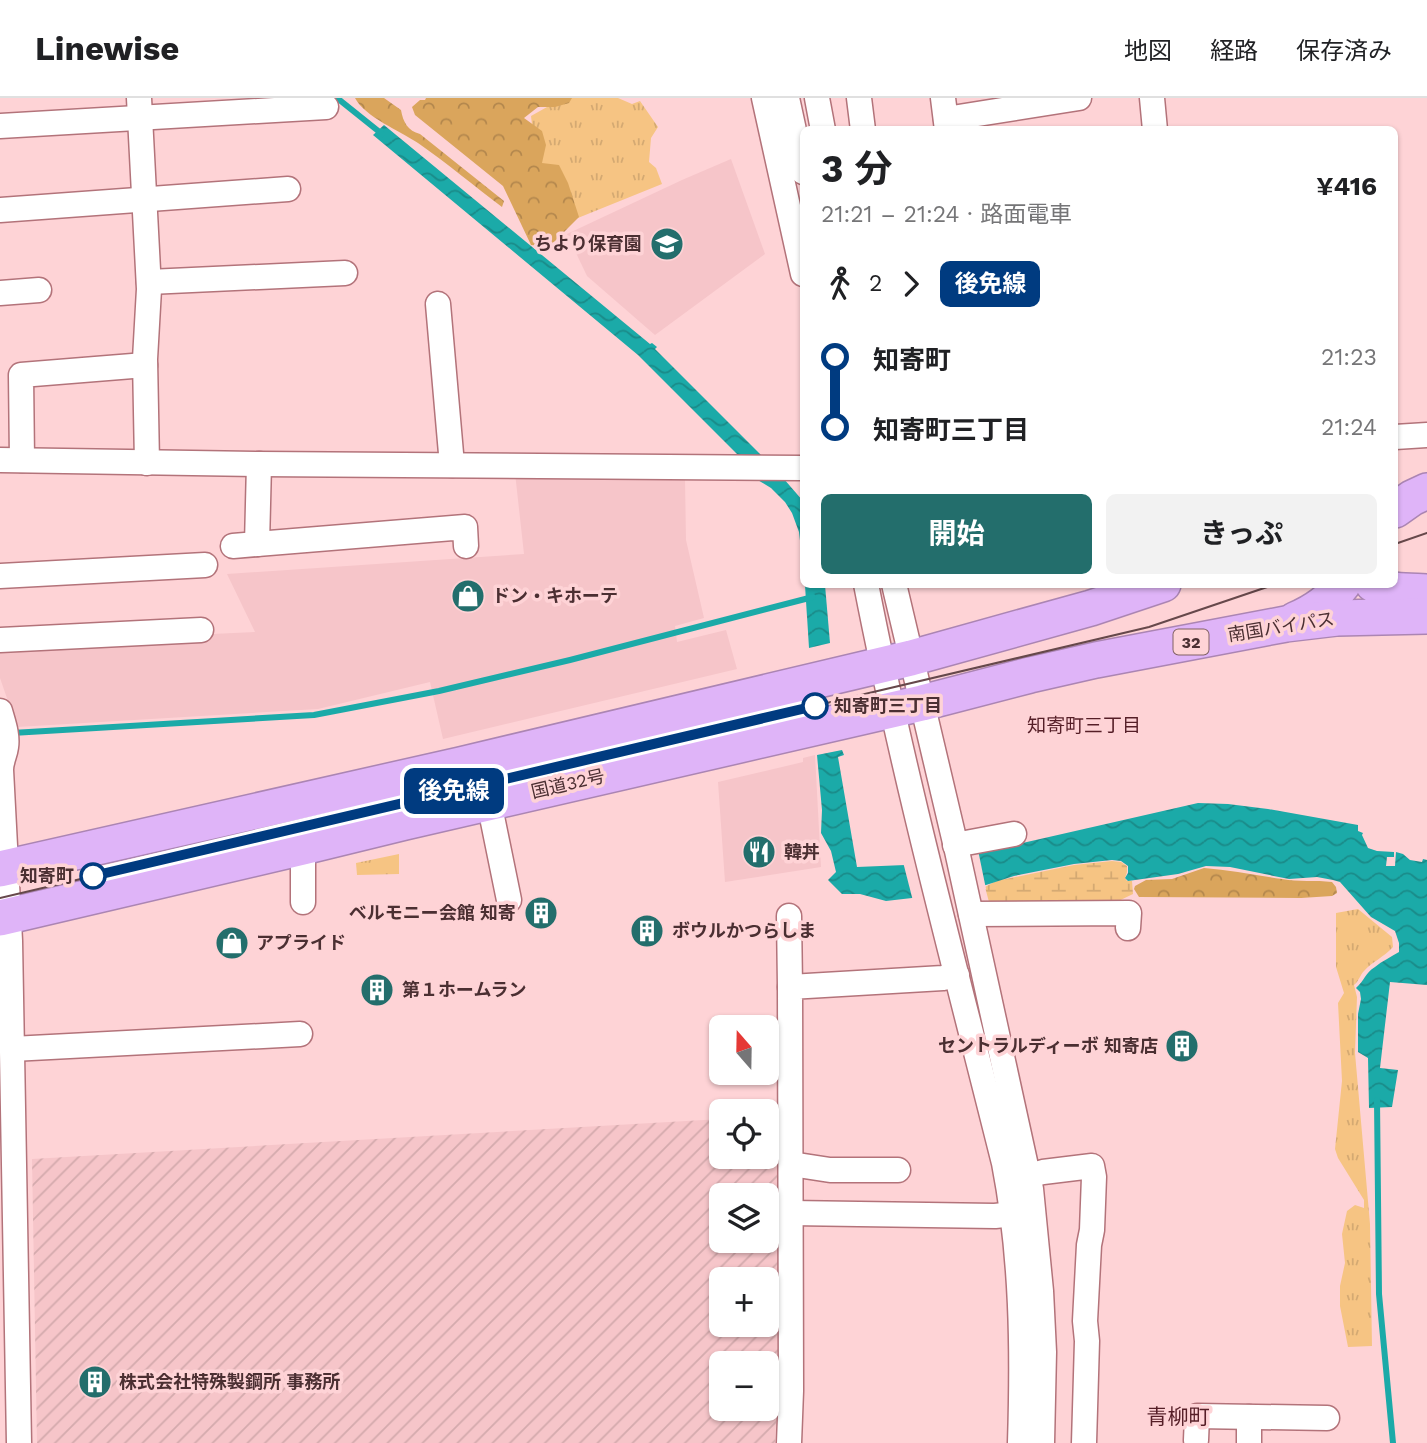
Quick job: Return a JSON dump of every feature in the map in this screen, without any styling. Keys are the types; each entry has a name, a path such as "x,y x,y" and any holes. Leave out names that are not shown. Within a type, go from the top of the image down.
{"highway":[{"path":"1398,483 1427,478"},
{"path":"1398,508 1427,491"},
{"path":"1028,625 1118,588"},
{"path":"4,868 460,765 896,661 1150,588"},
{"path":"1286,624 1316,609 1339,588"},
{"path":"1382,588 1427,592"},
{"name":"南国バイパス","path":"1096,660 1286,624 1337,618 1427,616"},
{"name":"国道32号","path":"4,916 1096,660"}],"street":[{"path":"764,98 798,226 800,245"},
{"path":"787,98 800,158"},
{"path":"817,98 822,126"},
{"path":"859,98 862,126"},
{"path":"945,116 1079,98"},
{"path":"1152,98 1155,126"},
{"path":"0,126 139,108 326,107"},
{"path":"139,108 149,282 145,365 147,463"},
{"path":"0,210 288,190"},
{"path":"149,282 345,273"},
{"path":"0,293 39,290"},
{"path":"438,304 452,465"},
{"path":"145,365 22,375 11,460 794,467"},
{"path":"1398,437 1427,435"},
{"path":"259,464 245,545 465,527 466,547"},
{"path":"0,576 205,565"},
{"path":"868,588 896,661 907,706 956,848 1028,1176 1035,1218 1041,1292 1044,1352 1042,1443"},
{"path":"894,588 896,661"},
{"path":"0,640 201,630"},
{"path":"907,706 927,857 1004,1163 1013,1214 1022,1327 1020,1443"},
{"path":"4,725 6,748 1,764 4,916 12,1049 7,1152 19,1443"},
{"path":"489,803 509,900"},
{"path":"956,848 1014,834"},
{"path":"303,847 303,902"},
{"path":"970,909 1129,913 1128,928"},
{"path":"789,916 789,1443"},
{"path":"790,987 957,975"},
{"path":"12,1049 300,1034"},
{"path":"791,1164 830,1170 898,1170"},
{"path":"1028,1176 1093,1166 1092,1230 1085,1321 1087,1341 1084,1443"},
{"path":"790,1213 1013,1214"},
{"path":"1196,1440 1196,1416 1327,1418"},
{"path":"1249,1417 1249,1443"}],"shaded area":[{"name":"ちより保育園","path":"731,159 765,254 655,335 587,276 567,234"},
{"name":"ドン・キホーテ","path":"515,473 685,479 686,540 704,618 675,626 677,642 726,630 737,669 443,739 430,682 318,709 17,727 0,678 0,644 255,632 227,574 524,554"},
{"path":"815,755 821,867 725,882 718,782 803,762 803,758"},
{"path":"779,1112 780,1351 779,1369 779,1351 709,1351 709,1421 776,1421 775,1443 37,1443 32,1159 709,1120 709,1169 779,1169"}],"green space":[{"path":"355,98 384,98 401,110 409,128 504,201 502,207 418,143 375,117"},
{"path":"426,98 572,98 569,103 555,107 538,107 524,118 542,131 546,145 542,163 559,165 579,217 549,247 531,245 503,186 415,115 412,107"},
{"path":"563,98 618,98 632,104 640,101 658,127 651,138 649,162 656,168 662,184 563,224 540,194 531,116"},
{"path":"399,854 399,874 357,875 356,863"},
{"path":"1112,861 1127,866 1125,878 1132,881 1133,894 1106,907 989,902 985,887 996,881 1074,865"},
{"path":"1204,868 1288,880 1332,882 1337,893 1332,896 1301,898 1139,897 1134,889 1146,880 1172,879"},
{"path":"1358,909 1392,937 1393,947 1367,968 1354,985 1357,997 1355,1053 1370,1224 1372,1346 1348,1347 1340,1306 1340,1286 1345,1263 1342,1234 1347,1211 1355,1205 1364,1208 1364,1200 1335,1149 1342,1081 1338,1003 1344,993 1336,967 1336,913"}],"water":[{"path":"384,125 657,347 655,349 800,498 800,541 792,513 785,502 771,488 756,479 740,457 638,355 373,135"},
{"path":"805,588 825,588 830,643 809,648"},
{"path":"842,750 844,755 838,757 857,867 905,865 979,853 1198,803 1268,809 1358,825 1358,831 1363,833 1368,848 1394,852 1394,857 1387,857 1386,866 1395,866 1396,852 1410,860 1427,860 1427,985 1390,982 1380,1068 1398,1070 1392,1107 1369,1108 1368,1058 1358,1052 1358,1014 1361,999 1356,988 1372,969 1399,952 1399,943 1395,931 1371,917 1340,882 1317,877 1289,879 1230,867 1206,866 1178,874 1128,881 1125,878 1128,866 1121,861 1112,860 1074,864 1014,876 986,885 912,898 886,901 860,894 842,894 828,880 836,872 831,851 821,833 822,810 817,755"}],"pier":[{"path":"978,850 986,889 913,901 903,862"}],"waterway":[{"path":"337,98 382,134"},
{"path":"12,733 314,715 439,691 813,597"},
{"path":"1377,1100 1379,1294 1393,1443"}],"tram line":[{"path":"1398,543 1427,533"},
{"path":"0,898 1149,627 1264,588"},
{"name":"後免線","path":"93,876 815,706"}],"place":[{"name":"ちより保育園","path":"667,244"},
{"name":"ドン・キホーテ","path":"468,596"},
{"name":"知寄町三丁目","path":"815,706"},
{"name":"韓丼","path":"759,852"},
{"name":"知寄町","path":"93,876"},
{"name":"ベルモニー会館 知寄","path":"541,913"},
{"name":"ボウルかつらしま","path":"647,931"},
{"name":"アプライド","path":"232,943"},
{"name":"第１ホームラン","path":"377,990"},
{"name":"セントラルディーボ 知寄店","path":"1182,1046"},
{"name":"株式会社特殊製鋼所 事務所","path":"95,1382"}],"district":[{"name":"知寄町三丁目","path":"1084,725"},
{"name":"青柳町","path":"1178,1417"}]}
